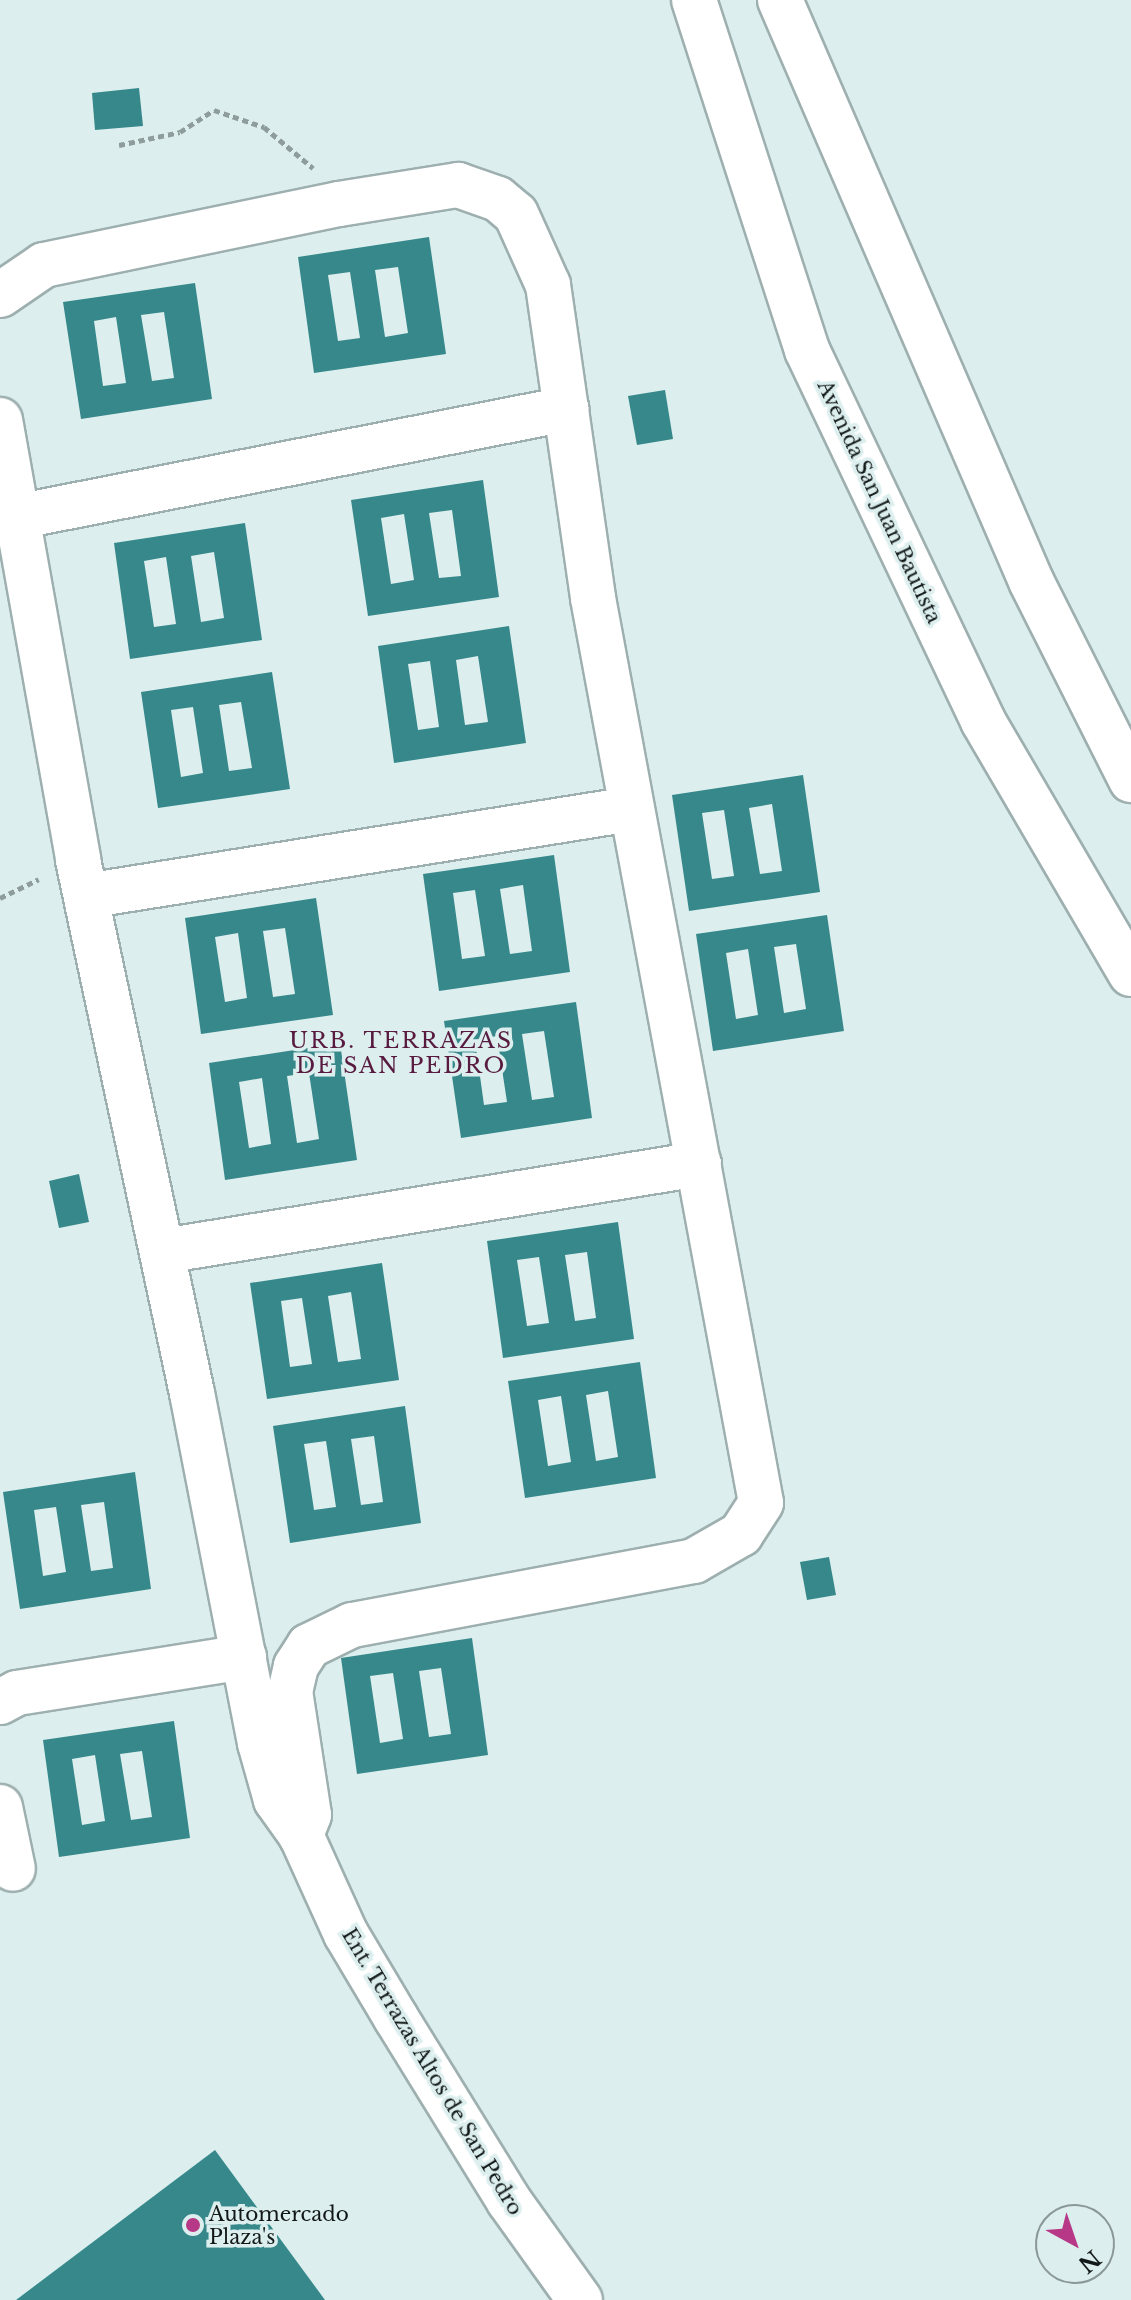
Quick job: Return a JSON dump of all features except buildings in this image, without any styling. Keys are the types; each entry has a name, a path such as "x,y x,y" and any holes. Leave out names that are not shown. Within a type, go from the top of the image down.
{"street":[{"name":"Avenida San Juan Bautista","path":"694,0 807,350 983,721 1131,974"},
{"path":"780,0 1031,581 1131,780"},
{"path":"0,295 44,265 339,204 458,185 507,206 528,233 548,285 631,809 761,1485 755,1519 724,1546 661,1571 352,1625 309,1646 296,1666 290,1691 309,1815 301,1835"},
{"path":"16,517 566,409"},
{"name":"Ent. Terrazas Altos de San Pedro","path":"0,420 86,896 276,1800 301,1835 346,1934 396,2018 509,2201 580,2300"},
{"path":"86,896 631,809"},
{"path":"163,1251 699,1164"},
{"path":"0,1702 17,1693 244,1657"},
{"path":"0,1807 13,1869"}],"path":[{"path":"119,145 180,132 214,110 275,135 307,160 339,204"}],"place":[{"name":"Automercado Plaza's","path":"193,2225"}],"district":[{"name":"URB. TERRAZAS DE SAN PEDRO","path":"401,1052"}]}
